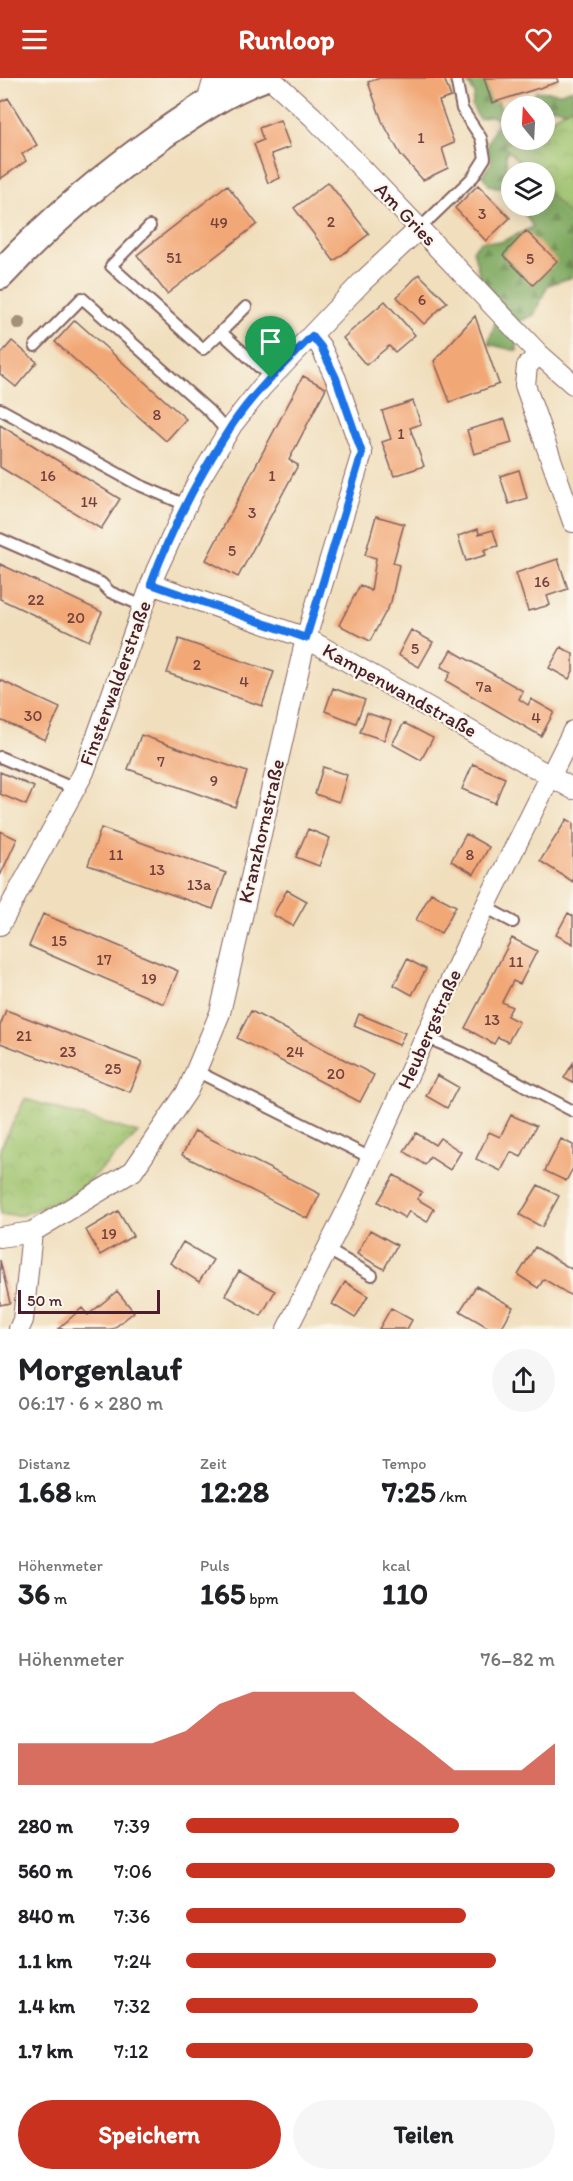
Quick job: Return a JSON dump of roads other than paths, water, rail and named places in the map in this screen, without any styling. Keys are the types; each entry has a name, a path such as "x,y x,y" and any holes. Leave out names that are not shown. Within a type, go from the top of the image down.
{"main road":[{"path":"0,275 28,245 210,91 231,89 261,78"}],"street":[{"name":"Am Gries","path":"270,78 313,117 539,354 573,384"},
{"name":"Finsterwalderstraße","path":"0,925 84,772 151,584 196,484 228,433 271,378 362,282 420,228"},
{"name":"Kranzhornstraße","path":"0,1237 32,1232 133,1171 188,1090 220,1013 306,638 362,453 336,378 321,347 312,336"},
{"path":"539,354 527,366 525,385 573,522"},
{"name":"Kampenwandstraße","path":"151,584 306,638 552,775 573,789"},
{"name":"Heubergstraße","path":"286,1329 371,1158 485,907 573,731"},
{"path":"19,1329 23,1320 32,1232"}],"lane":[{"path":"420,228 473,177 485,159 481,138 462,109 456,78"},
{"path":"150,225 111,266 203,349 246,307"},
{"path":"35,346 82,298 209,411 228,433"},
{"path":"221,332 271,378"},
{"path":"0,410 137,484 186,505"},
{"path":"0,539 102,583 110,592 143,606"},
{"path":"0,757 75,789"},
{"path":"485,907 513,922"},
{"path":"425,1037 463,1053 573,1111"},
{"path":"196,1071 371,1158"},
{"path":"326,1249 372,1275"}]}
